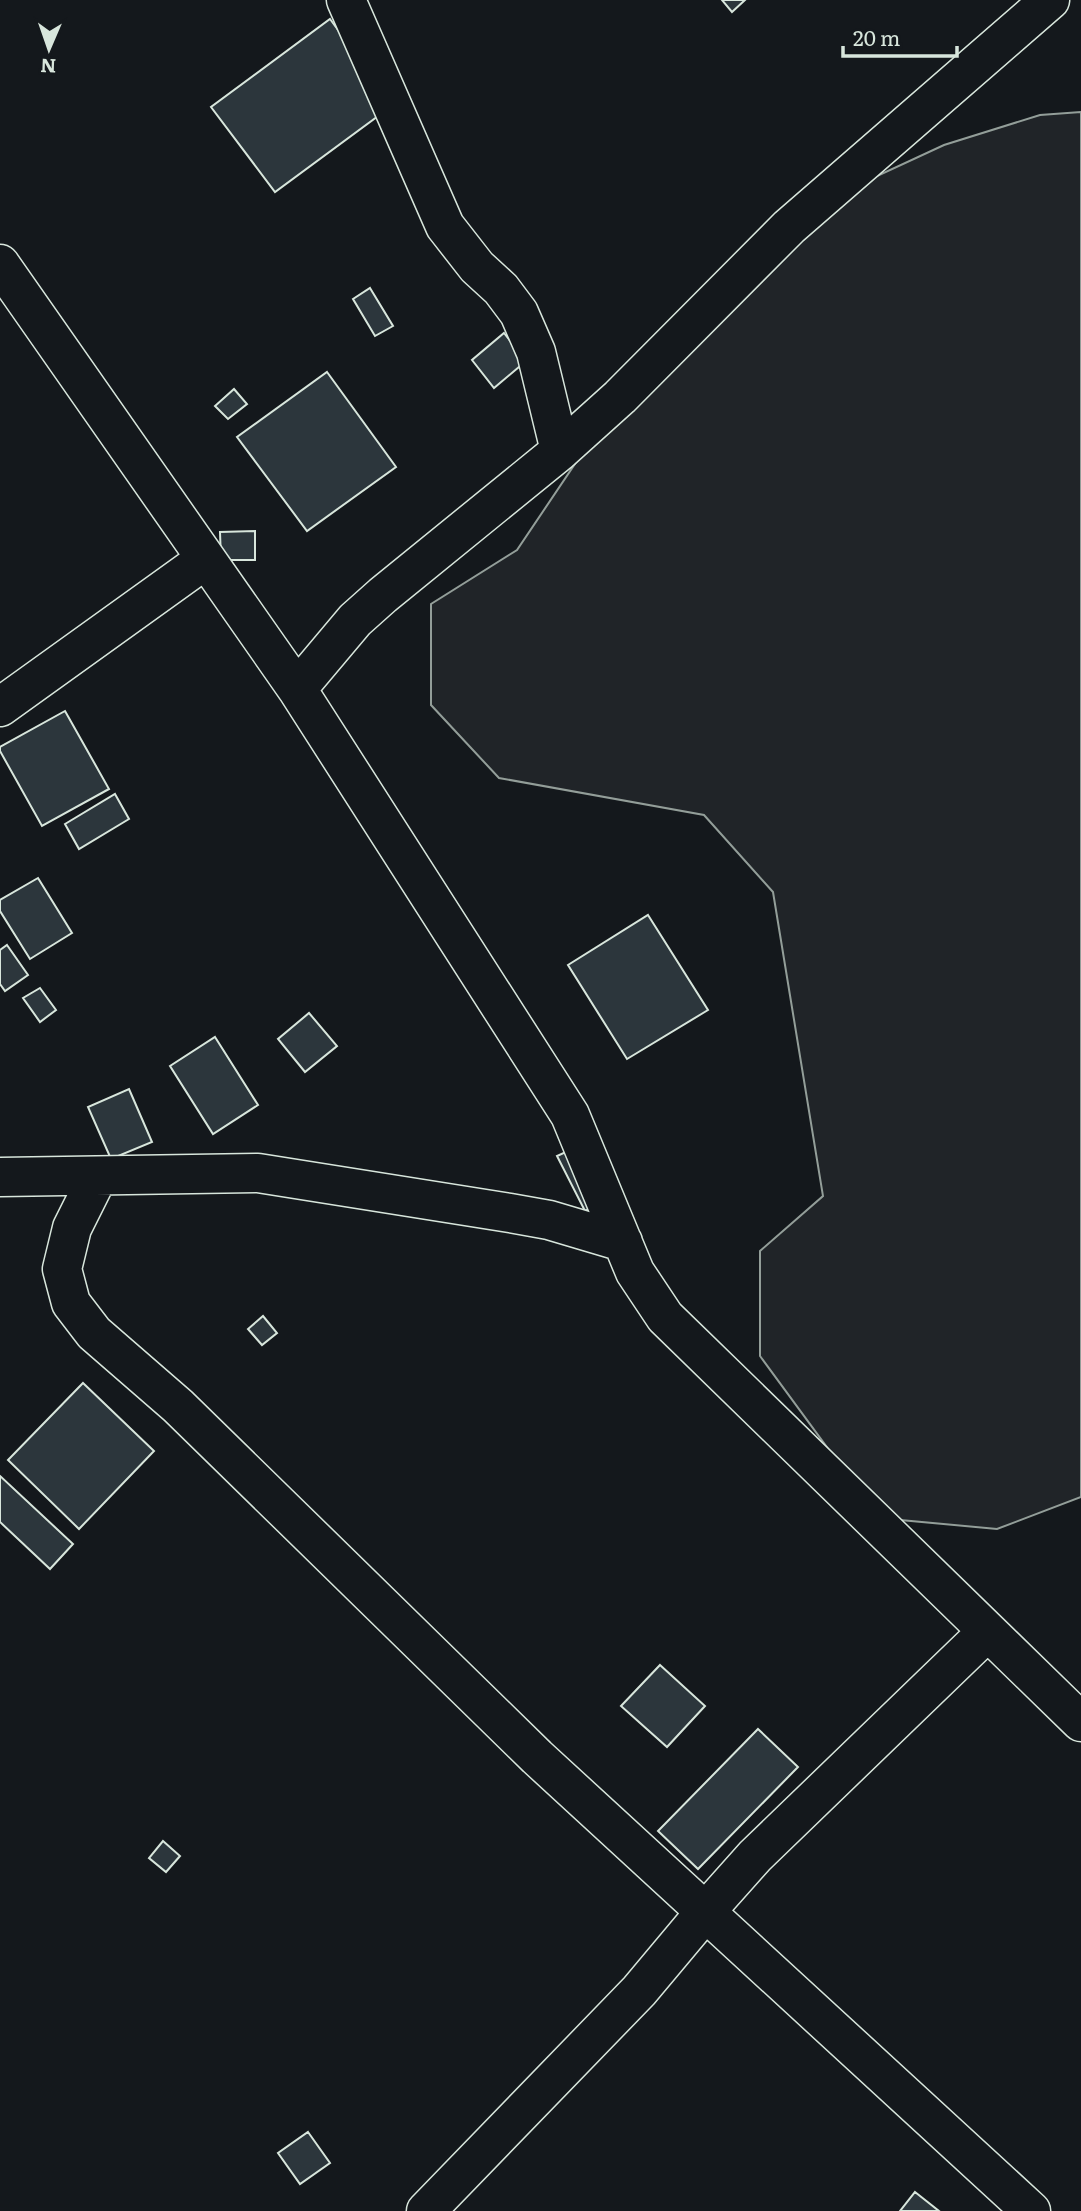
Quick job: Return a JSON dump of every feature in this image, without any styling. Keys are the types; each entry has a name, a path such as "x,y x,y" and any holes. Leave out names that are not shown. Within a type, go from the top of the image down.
{"street":[{"path":"346,0 445,226 477,267 501,289 519,313 536,352 560,451"},
{"path":"297,689 355,620 560,451 621,397 789,226 1050,0"},
{"path":"0,264 297,689 569,1115 635,1272 665,1317 1081,1722"},
{"path":"0,707 206,559"},
{"path":"0,1177 258,1173 549,1220 623,1242"},
{"path":"98,1176 72,1228 62,1269 71,1303 94,1332 178,1406 537,1757 1031,2211"},
{"path":"427,2211 639,1990 755,1856 987,1632"}],"shaded area":[{"path":"1081,112 1081,1497 997,1529 879,1518 760,1356 760,1251 823,1196 773,892 704,815 499,778 431,705 431,604 517,550 620,397 851,188 944,145 1040,115"}],"building":[{"path":"722,0 745,0 732,12"},
{"path":"330,19 393,105 275,192 211,107"},
{"path":"370,288 393,326 375,336 353,299"},
{"path":"504,333 526,361 494,388 472,360"},
{"path":"327,372 396,467 307,531 237,437"},
{"path":"234,389 247,404 228,419 215,406"},
{"path":"255,531 255,560 221,560 220,532"},
{"path":"65,711 109,789 42,826 0,747"},
{"path":"115,794 129,819 79,849 65,824"},
{"path":"38,878 72,933 30,959 0,911 0,900"},
{"path":"648,915 708,1010 627,1059 568,965"},
{"path":"7,945 28,975 5,991 0,984 0,950"},
{"path":"40,988 56,1010 40,1022 23,998"},
{"path":"309,1013 337,1046 305,1072 278,1039"},
{"path":"215,1037 258,1105 213,1134 170,1066"},
{"path":"129,1089 152,1142 111,1159 88,1107"},
{"path":"568,1151 597,1205 585,1211 557,1156"},
{"path":"263,1316 277,1333 262,1345 248,1329"},
{"path":"83,1383 154,1451 79,1529 8,1460"},
{"path":"0,1476 73,1544 50,1569 0,1522"},
{"path":"660,1665 705,1706 667,1747 621,1706"},
{"path":"758,1729 798,1767 698,1869 658,1831"},
{"path":"163,1841 180,1856 166,1872 149,1858"},
{"path":"308,2132 330,2163 300,2184 278,2153"},
{"path":"915,2192 939,2211 900,2211"}]}
